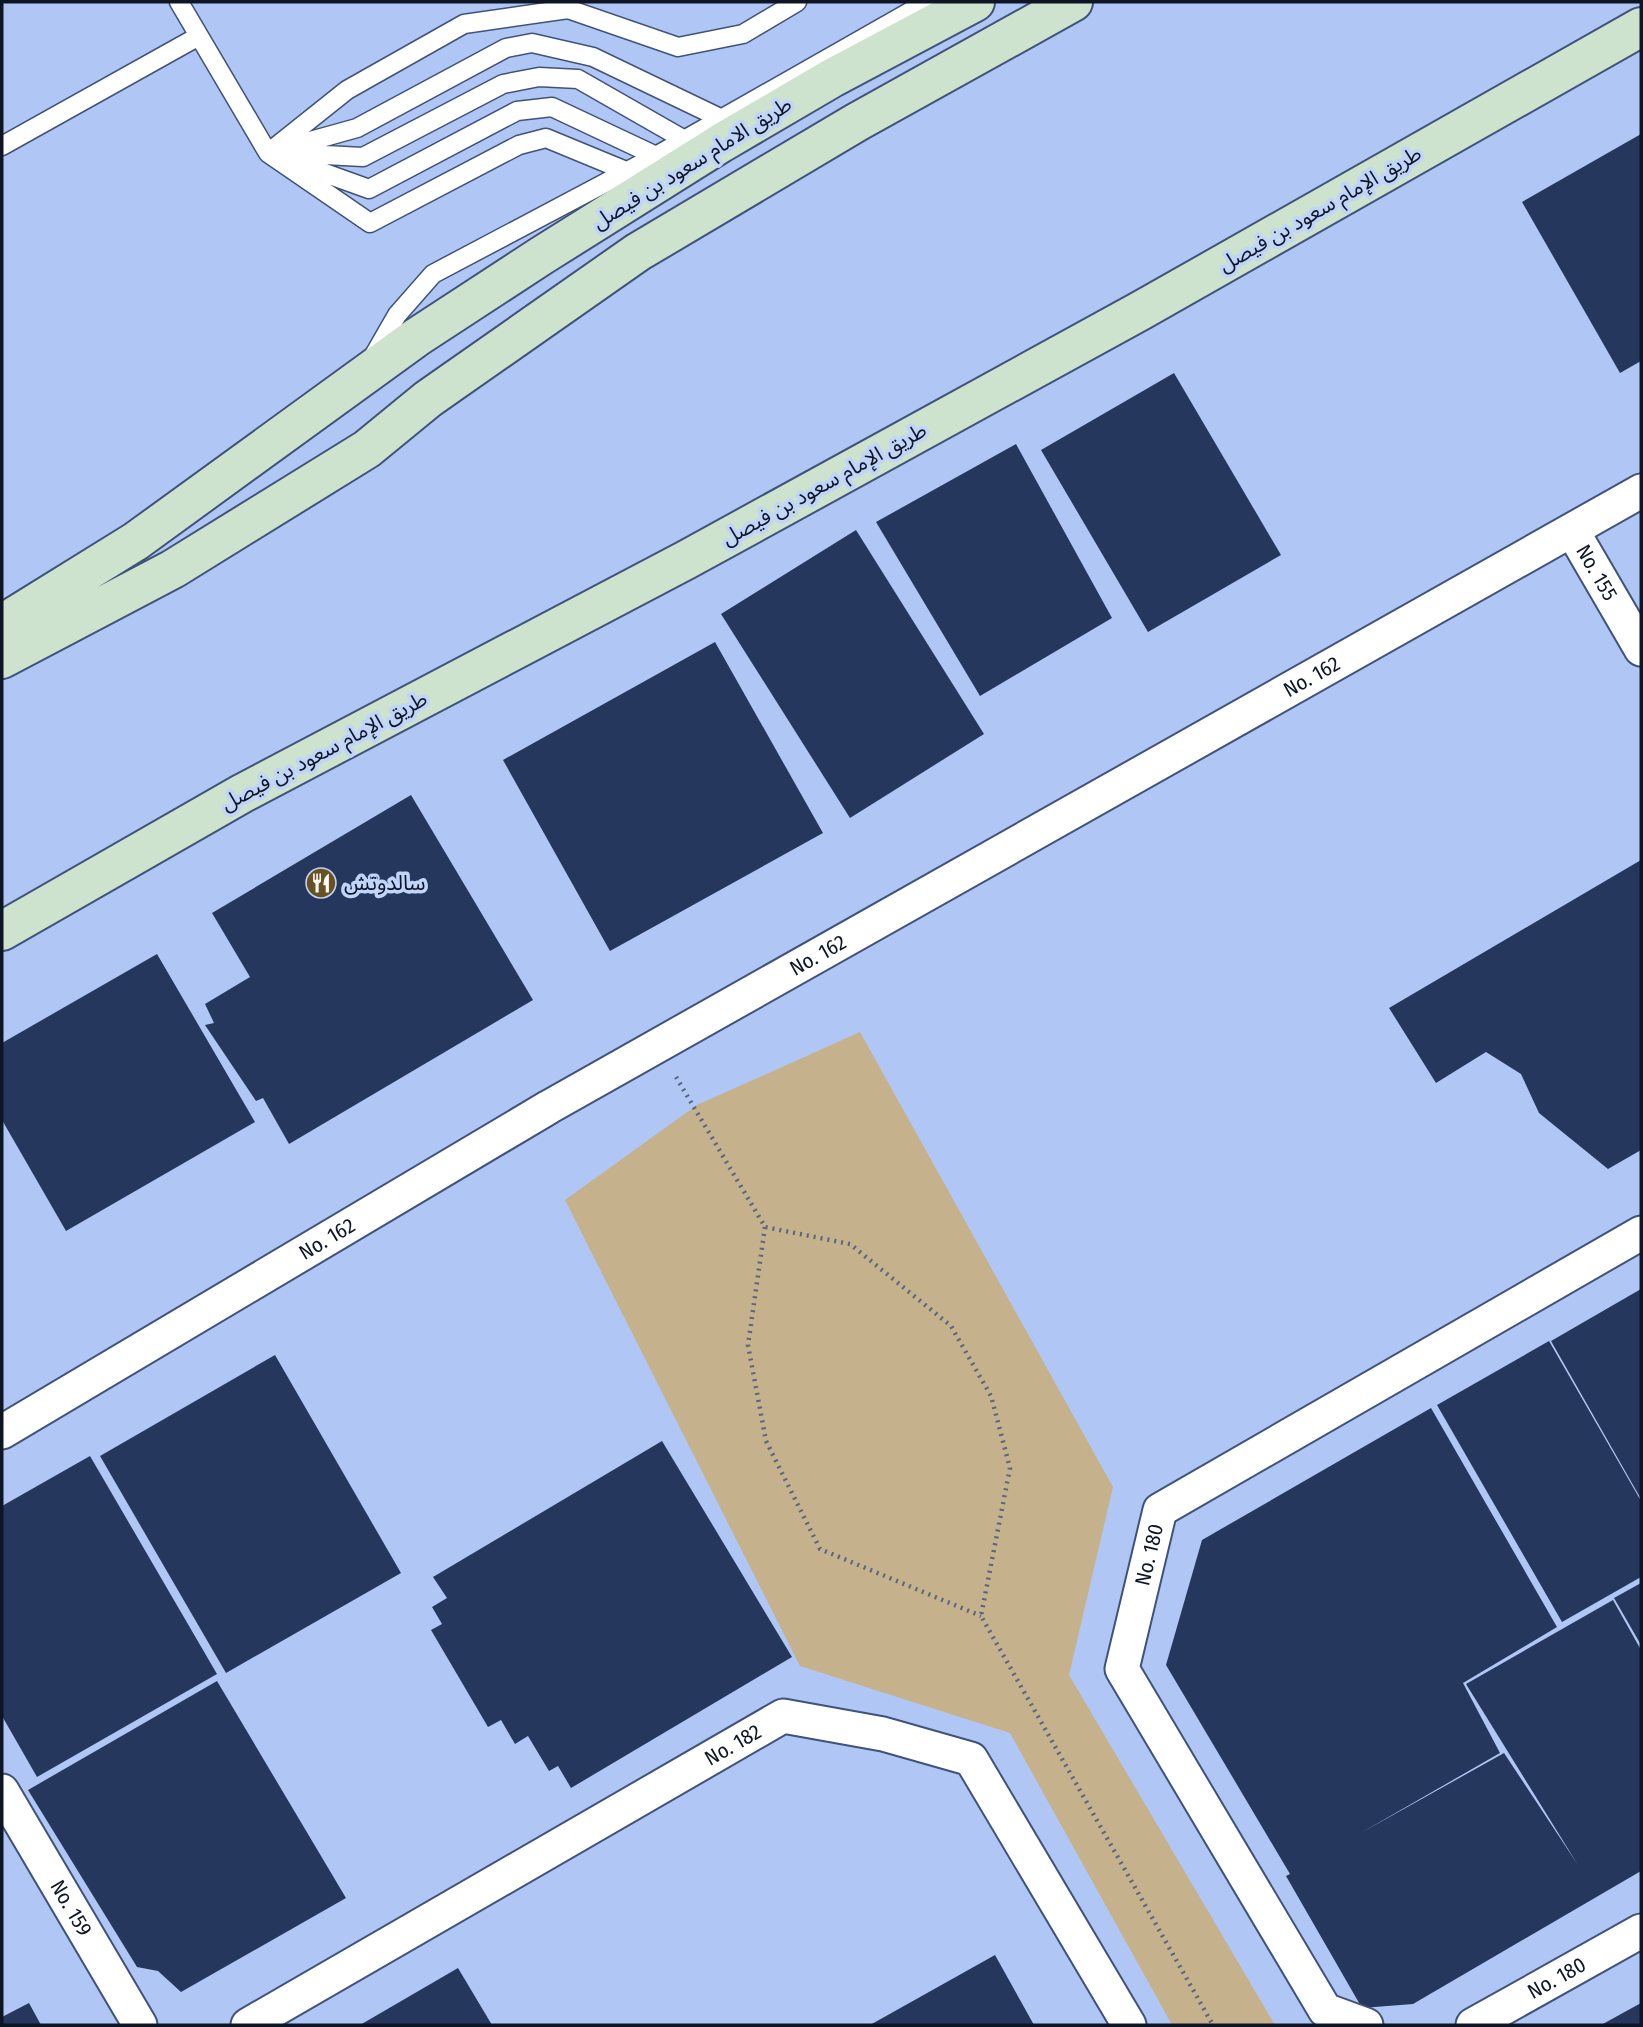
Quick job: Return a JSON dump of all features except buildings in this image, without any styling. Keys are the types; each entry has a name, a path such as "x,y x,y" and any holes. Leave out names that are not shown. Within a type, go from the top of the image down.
{"main road":[{"name":"طريق الامام سعود بن فيصل","path":"356,385 417,337 721,144 832,78 975,2"},
{"path":"2,659 173,569 367,449 428,400 638,252 857,122 1073,2"},
{"name":"طريق الإمام سعود بن فيصل","path":"2,931 243,793 686,560 1127,318 1641,27"},
{"path":"2,624 136,541 356,385"}],"street":[{"name":"No. 162","path":"2,1432 549,1107 1573,532 1641,491"},
{"name":"No. 155","path":"1573,532 1641,649"},
{"name":"No. 180","path":"1366,2025 1325,2010 1122,1669 1160,1510 1641,1233"},
{"name":"No. 182","path":"248,2025 783,1716 883,1734 971,1759 1129,2025"},
{"name":"No. 159","path":"2,1791 140,2025"},
{"name":"No. 180","path":"1473,2025 1641,1931"}],"lane":[{"path":"179,2 268,153 370,223 519,145 545,138 626,171"},
{"path":"268,153 347,90 464,24 568,9 678,47 743,34 797,2"},
{"path":"356,385 397,315 433,274 656,156 927,2"},
{"path":"2,146 199,36"},
{"path":"861,38 908,39"},
{"path":"268,153 357,128 506,48 532,43 593,57 720,118"},
{"path":"268,153 363,157 503,84 539,77 578,79 683,139"},
{"path":"268,153 369,190 517,111 552,107 656,156"}],"path":[{"path":"658,1048 765,1227 748,1345 766,1441 820,1549 981,1616 1213,2025"},
{"path":"765,1227 850,1244 951,1326 991,1396 1010,1468 981,1616"}],"shaded area":[{"path":"860,1032 1113,1487 1069,1675 1275,2025 1172,2025 1010,1733 800,1666 565,1200 697,1105"}],"place":[{"name":"سالدوتش","path":"321,883"}]}
